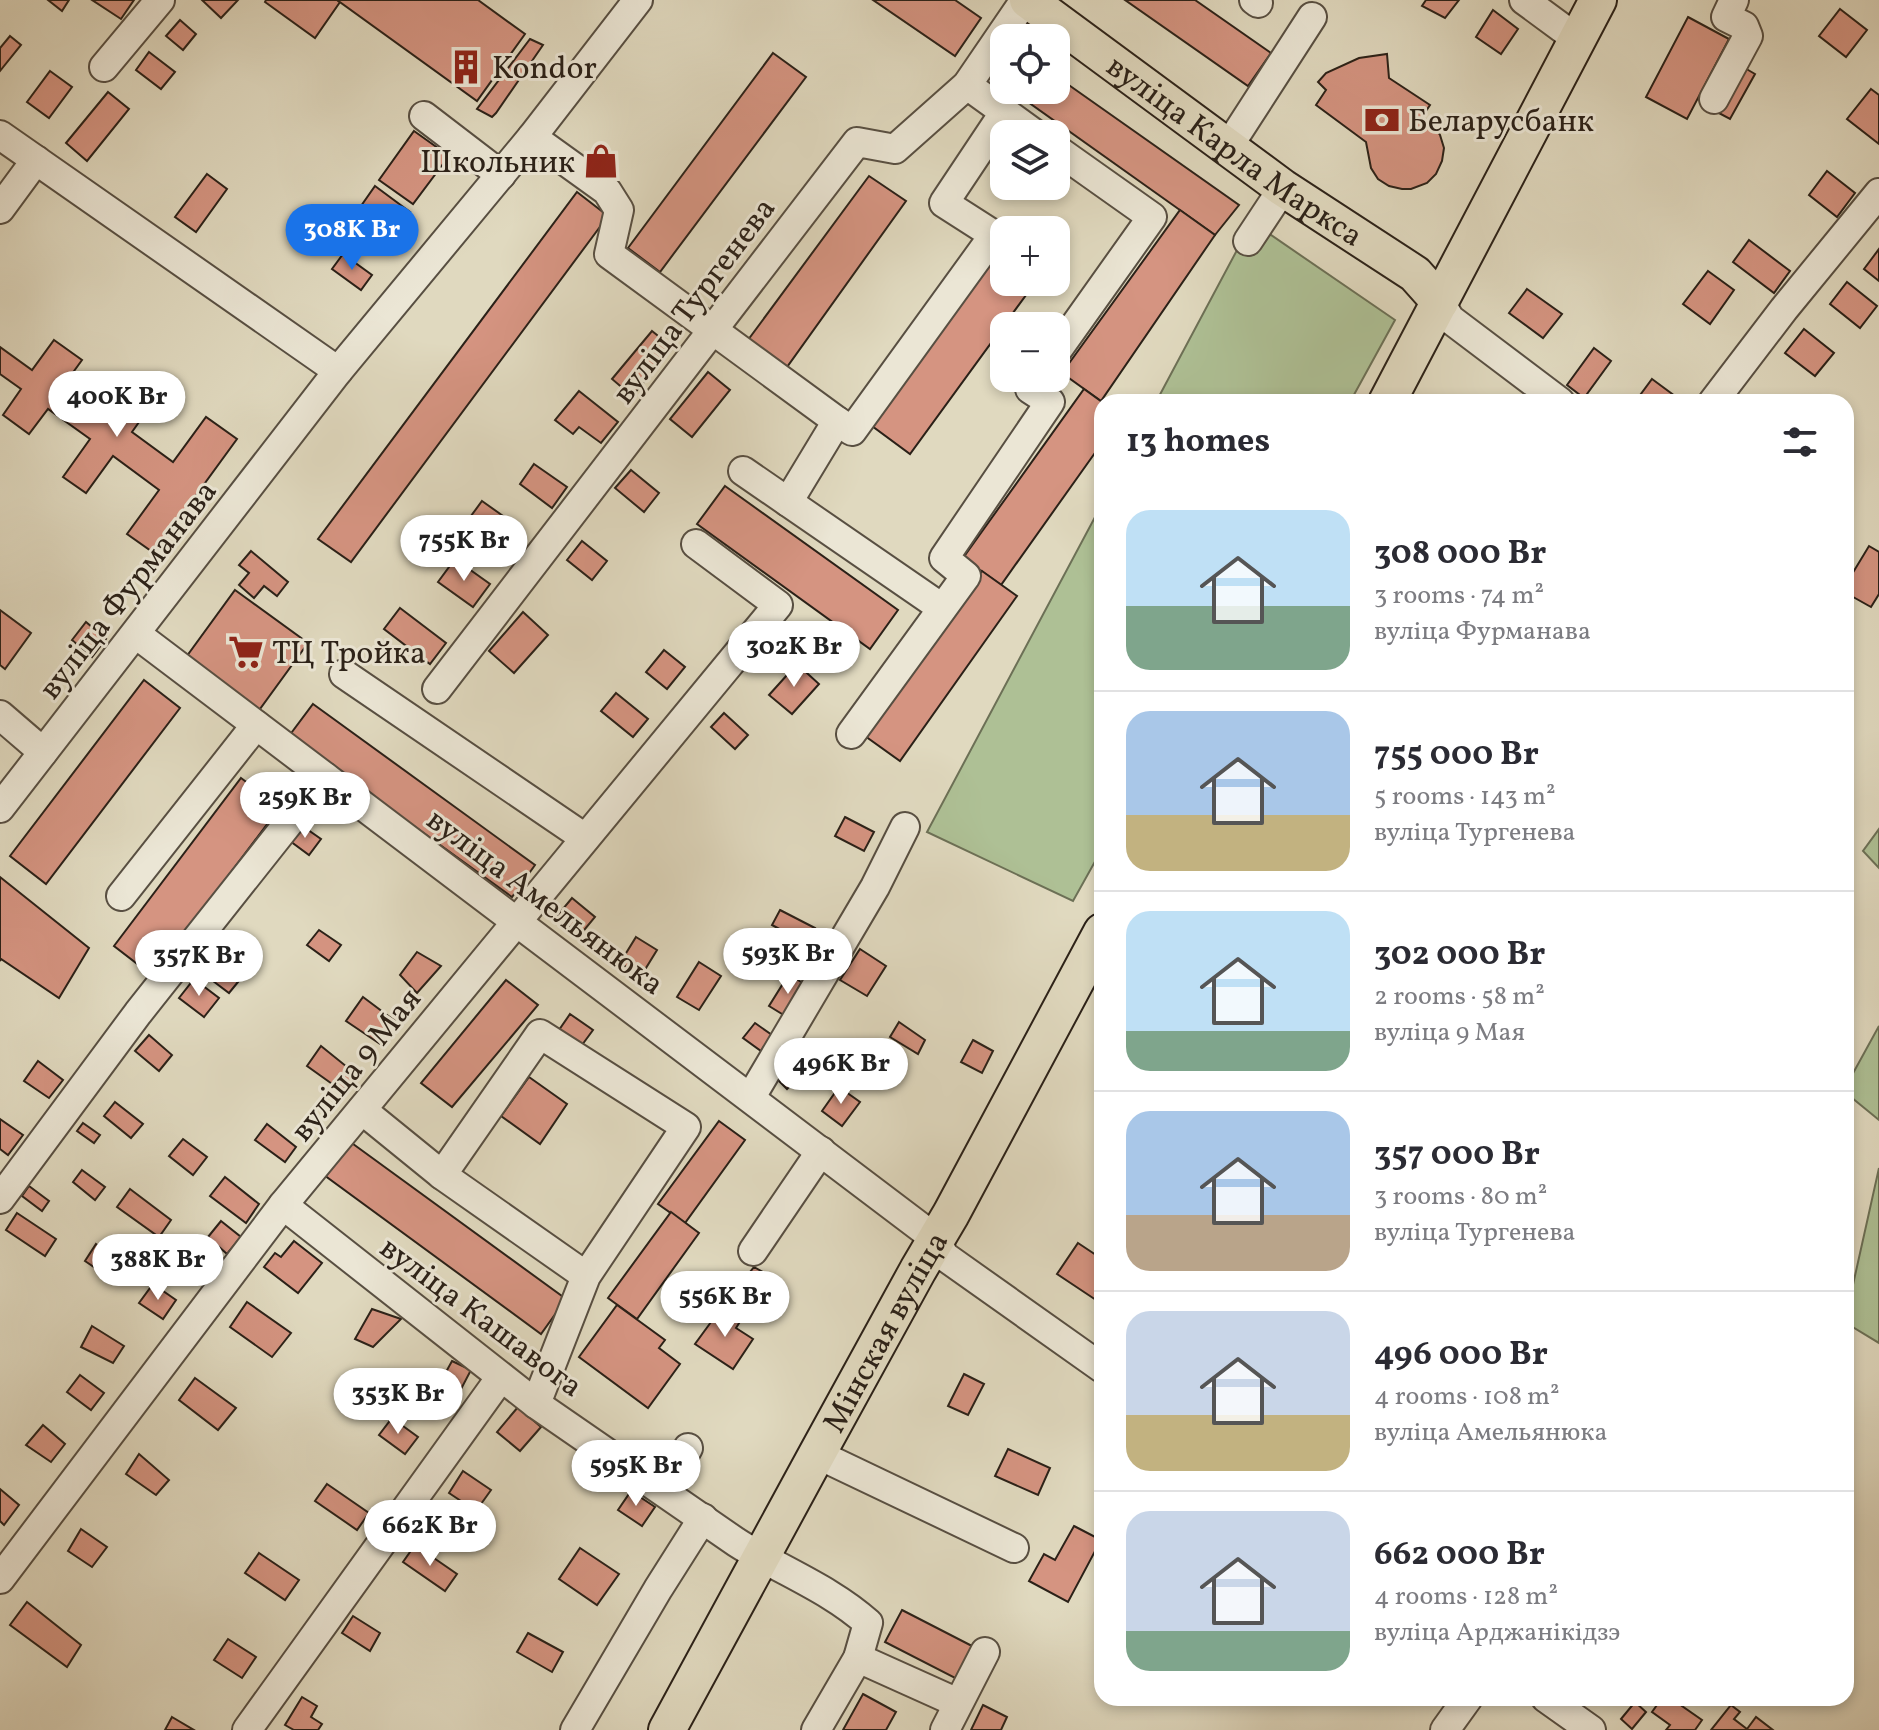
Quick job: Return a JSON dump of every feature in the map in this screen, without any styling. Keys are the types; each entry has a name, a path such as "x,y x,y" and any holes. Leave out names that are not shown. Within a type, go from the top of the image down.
{"main road":[{"name":"вуліца Карла Маркса","path":"1026,0 1283,188 1415,274 1440,302"},
{"path":"1391,394 1598,0"},
{"name":"Мінская вуліца","path":"667,1730 1094,947"}],"street":[{"path":"104,67 160,0"},
{"name":"вуліца Фурманава","path":"0,808 338,371 532,137 638,0"},
{"name":"вуліца Тургенева","path":"437,689 857,142 895,149 967,85 1026,0"},
{"path":"1524,0 1577,39"},
{"path":"1714,99 1748,36 1744,26 1726,17 1734,0"},
{"path":"1228,147 1312,17"},
{"path":"967,85 1014,120"},
{"path":"532,137 607,191 619,210 609,254 852,431 994,235 944,203 1004,113"},
{"path":"424,116 501,175"},
{"path":"0,135 338,371"},
{"path":"1070,159 1152,217 1070,332"},
{"path":"0,209 36,160"},
{"path":"1248,241 1283,188"},
{"path":"1719,394 1879,193"},
{"path":"1440,302 1450,319 1549,394"},
{"path":"851,734 966,576 944,558 1050,402 1035,392"},
{"path":"788,502 837,421"},
{"path":"743,471 942,608"},
{"name":"вуліца 9 Мая","path":"0,1579 283,1205 778,605 696,544"},
{"name":"вуліца Амельянюка","path":"136,634 936,1239 944,1256 1094,1362"},
{"path":"344,674 585,838"},
{"path":"0,715 43,752"},
{"path":"121,896 256,725"},
{"path":"0,1199 138,1013 325,777"},
{"path":"751,1097 875,887 905,827"},
{"path":"442,1175 540,1034 686,1127 586,1276 536,1404"},
{"path":"362,1110 442,1175 586,1276"},
{"path":"753,1251 821,1151"},
{"name":"вуліца Кашавога","path":"283,1205 536,1404 762,1559 849,1606 868,1623 858,1658"},
{"path":"247,1730 501,1377"},
{"path":"664,1491 688,1448"},
{"path":"817,1454 1014,1548"},
{"path":"575,1730 703,1518"},
{"path":"945,1730 985,1652"},
{"path":"816,1730 858,1658 958,1703"},
{"path":"1445,1730 1462,1706"},
{"path":"1557,1706 1591,1730"}],"green space":[{"path":"1252,222 1395,320 1354,394 1160,394"},
{"path":"1094,519 1094,863 1073,901 927,832"},
{"path":"1879,829 1879,868 1863,851"},
{"path":"1879,1026 1879,1120 1854,1100 1854,1071"},
{"path":"1879,1168 1879,1343 1854,1328 1854,1280"}],"building":[{"path":"48,0 69,0 62,11"},
{"path":"92,0 134,0 121,19"},
{"path":"202,0 238,0 221,18"},
{"path":"266,0 337,0 340,2 315,38"},
{"name":"Kondor","path":"337,0 478,0 525,34 477,101"},
{"path":"873,0 955,0 981,18 955,56"},
{"path":"1125,0 1195,0 1271,53 1248,86"},
{"path":"1426,0 1459,0 1445,18 1422,6"},
{"path":"1840,9 1867,30 1846,57 1819,36"},
{"path":"1493,10 1518,29 1501,54 1476,37"},
{"path":"1688,17 1729,39 1687,119 1646,97"},
{"path":"180,20 196,34 183,50 166,36"},
{"path":"10,36 21,45 0,71 0,48"},
{"path":"530,39 543,45 496,113 492,117 477,109"},
{"path":"149,52 175,72 161,89 136,70"},
{"path":"773,53 806,77 660,272 628,248"},
{"name":"Беларусбанк","path":"1387,54 1389,78 1430,105 1422,117 1440,135 1444,148 1436,174 1427,183 1411,189 1389,186 1378,179 1371,168 1366,142 1316,105 1326,90 1318,82 1326,73 1359,58"},
{"path":"1743,67 1755,74 1730,119 1717,112"},
{"path":"50,71 72,87 49,118 27,102"},
{"path":"1070,86 1239,205 1215,235 1070,132 1070,120 1053,120 1031,104 1070,104"},
{"path":"1871,89 1879,95 1879,144 1847,119"},
{"path":"108,92 129,109 87,161 66,143"},
{"path":"414,131 449,156 413,204 379,180"},
{"name":"Школьник","path":"602,148 615,159 600,174 587,163"},
{"path":"1827,171 1855,193 1837,217 1809,195"},
{"path":"207,174 227,189 196,232 175,217"},
{"path":"869,176 906,201 787,367 748,340"},
{"path":"375,186 410,212 396,232 361,206"},
{"path":"577,192 608,216 351,562 318,539"},
{"path":"1180,210 1215,235 1106,394 1094,396 1070,379 1070,362"},
{"path":"1749,240 1790,271 1774,293 1733,262"},
{"path":"1879,249 1879,281 1864,269"},
{"path":"343,254 372,275 361,290 332,269"},
{"path":"990,264 990,296 1025,296 1014,312 990,312 990,344 910,454 872,426"},
{"path":"1708,271 1734,290 1710,324 1683,304"},
{"path":"1847,282 1877,306 1860,328 1830,304"},
{"path":"1527,289 1562,314 1543,338 1509,313"},
{"path":"1804,329 1834,353 1815,376 1785,353"},
{"path":"652,331 673,348 632,396 612,379"},
{"path":"54,340 82,360 61,389 101,418 129,379 156,398 132,432 173,462 206,417 237,439 154,553 127,534 159,490 113,456 86,493 63,477 90,439 48,409 29,434 3,415 21,389 0,374 0,347 32,370"},
{"path":"1594,348 1611,361 1587,394 1579,394 1567,385"},
{"path":"708,372 730,390 692,437 670,419"},
{"path":"1652,379 1672,394 1641,394"},
{"path":"1084,389 1094,396 1094,454 1001,585 963,558"},
{"path":"579,391 618,422 601,443 579,427 573,434 555,420"},
{"path":"534,464 567,487 552,508 520,484"},
{"path":"631,470 659,493 644,512 615,488"},
{"path":"725,486 898,610 870,649 697,524"},
{"path":"482,501 520,528 506,547 468,520"},
{"path":"582,541 607,561 592,580 567,560"},
{"path":"1869,546 1879,552 1879,594 1871,607 1854,597 1854,571"},
{"path":"251,551 288,582 277,596 264,586 254,598 239,585 249,573 239,565"},
{"path":"455,559 490,584 473,607 438,582"},
{"path":"982,571 1017,596 900,761 865,736"},
{"name":"ТЦ Тройка","path":"235,590 308,643 257,713 184,660"},
{"path":"400,608 446,643 430,664 384,629"},
{"path":"0,610 31,633 5,669 0,665"},
{"path":"523,612 548,635 514,673 489,651"},
{"path":"86,622 106,639 92,657 72,640"},
{"path":"664,650 685,667 667,689 646,672"},
{"path":"797,664 819,684 792,714 769,695"},
{"path":"144,680 180,708 46,884 10,856"},
{"path":"616,693 648,719 633,737 601,711"},
{"path":"313,704 535,865 512,897 289,736"},
{"path":"724,713 748,735 735,749 711,727"},
{"path":"241,778 280,807 153,976 114,946"},
{"path":"845,817 874,832 864,851 835,836"},
{"path":"301,825 321,839 309,855 290,841"},
{"path":"0,877 89,948 59,998 0,961"},
{"path":"572,898 595,917 580,935 557,916"},
{"path":"780,910 815,928 807,944 772,925"},
{"path":"319,930 341,945 329,961 307,945"},
{"path":"636,937 657,950 641,976 620,963"},
{"path":"221,947 245,966 229,993 209,978 213,974 205,967"},
{"path":"860,949 886,966 867,996 840,980"},
{"path":"417,952 441,966 417,993 400,975"},
{"path":"699,962 721,976 699,1010 677,997"},
{"path":"789,974 807,986 787,1017 769,1006"},
{"path":"194,979 219,998 204,1017 179,998"},
{"path":"506,980 538,1005 452,1107 421,1083"},
{"path":"363,997 399,1024 383,1046 346,1021"},
{"path":"570,1014 593,1030 582,1045 559,1030"},
{"path":"899,1022 925,1040 918,1054 890,1037"},
{"path":"755,1023 772,1035 761,1051 743,1038"},
{"path":"149,1035 172,1055 159,1071 135,1051"},
{"path":"973,1040 993,1051 982,1073 961,1062"},
{"path":"321,1046 357,1075 342,1091 307,1066"},
{"path":"794,1057 807,1069 787,1089 775,1077"},
{"path":"38,1061 63,1080 49,1098 24,1081"},
{"path":"529,1077 567,1104 540,1144 501,1116"},
{"path":"839,1087 860,1102 842,1126 822,1111"},
{"path":"115,1102 143,1124 131,1138 104,1116"},
{"path":"0,1119 23,1135 8,1155 0,1149"},
{"path":"719,1121 745,1140 685,1223 658,1204"},
{"path":"83,1123 100,1135 94,1143 77,1131"},
{"path":"267,1124 296,1147 285,1162 255,1140"},
{"path":"183,1139 207,1157 193,1175 169,1156"},
{"path":"349,1141 566,1299 541,1334 324,1175"},
{"path":"82,1170 105,1187 95,1200 73,1182"},
{"path":"225,1177 259,1204 246,1223 210,1196"},
{"path":"29,1186 49,1201 42,1211 22,1196"},
{"path":"130,1189 171,1220 159,1237 117,1207"},
{"path":"671,1212 699,1233 637,1319 608,1298"},
{"path":"17,1213 56,1239 45,1256 6,1230"},
{"path":"221,1221 241,1237 227,1254 208,1237"},
{"path":"294,1241 322,1263 298,1293 264,1267 275,1253 281,1257"},
{"path":"1078,1243 1094,1254 1094,1299 1057,1274"},
{"path":"96,1244 121,1261 110,1278 85,1261"},
{"path":"754,1267 772,1277 775,1294 754,1319 741,1320 722,1307"},
{"path":"153,1284 176,1300 163,1319 139,1303"},
{"path":"247,1302 291,1333 272,1357 230,1327"},
{"path":"617,1305 665,1340 659,1348 680,1364 648,1408 579,1357"},
{"path":"722,1307 741,1320 736,1328 753,1339 733,1369 695,1344"},
{"path":"372,1309 401,1319 373,1347 355,1339"},
{"path":"92,1326 124,1346 113,1363 81,1347"},
{"path":"452,1361 471,1370 460,1391 441,1381"},
{"path":"964,1374 984,1384 968,1415 948,1406"},
{"path":"80,1375 104,1393 91,1410 67,1392"},
{"path":"195,1378 236,1408 218,1430 179,1400"},
{"path":"518,1407 541,1427 520,1451 497,1432"},
{"path":"392,1418 418,1437 405,1454 379,1435"},
{"path":"43,1425 65,1444 51,1462 26,1445"},
{"path":"1008,1449 1050,1468 1038,1495 995,1476"},
{"path":"139,1454 169,1480 156,1495 126,1474"},
{"path":"463,1471 491,1490 476,1511 449,1493"},
{"path":"327,1484 369,1513 357,1530 315,1501"},
{"path":"0,1489 19,1505 4,1525 0,1521"},
{"path":"631,1491 655,1507 642,1526 618,1510"},
{"path":"1074,1526 1094,1536 1094,1553 1068,1602 1029,1581 1044,1554 1055,1560"},
{"path":"81,1529 107,1547 92,1567 68,1551"},
{"path":"415,1545 457,1574 445,1591 403,1562"},
{"path":"580,1548 619,1574 597,1605 559,1579"},
{"path":"259,1553 299,1580 285,1600 245,1573"},
{"path":"27,1602 81,1645 67,1667 10,1625"},
{"path":"902,1610 974,1647 957,1679 885,1642"},
{"path":"353,1616 380,1633 370,1651 342,1633"},
{"path":"528,1633 563,1652 552,1672 517,1652"},
{"path":"228,1639 256,1657 242,1678 214,1660"},
{"path":"863,1694 896,1712 886,1730 843,1730"},
{"path":"302,1697 317,1706 311,1717 322,1724 318,1730 294,1730 285,1725"},
{"path":"983,1705 1007,1717 1001,1730 971,1730"},
{"path":"1632,1706 1639,1706 1646,1712 1632,1729 1621,1719"},
{"path":"1656,1706 1682,1706 1702,1720 1695,1730 1666,1730 1670,1725 1652,1712"},
{"path":"1732,1706 1740,1712 1734,1719 1747,1729 1756,1717 1773,1730 1711,1730"},
{"path":"172,1717 194,1730 165,1730"}],"place":[{"name":"Kondor","path":"466,67"},
{"name":"Беларусбанк","path":"1382,120"},
{"name":"Школьник","path":"601,161"},
{"name":"ТЦ Тройка","path":"246,652"}]}
